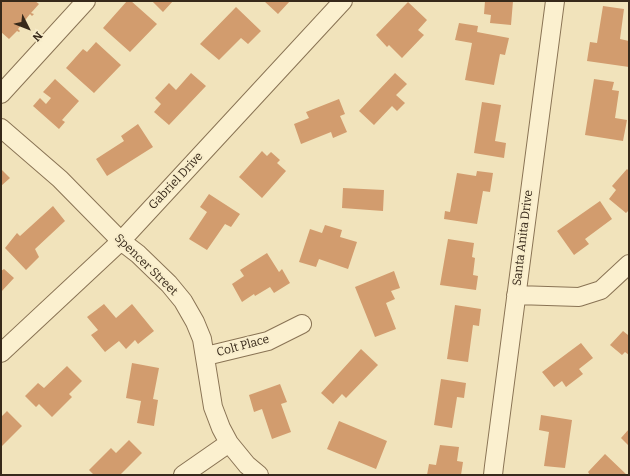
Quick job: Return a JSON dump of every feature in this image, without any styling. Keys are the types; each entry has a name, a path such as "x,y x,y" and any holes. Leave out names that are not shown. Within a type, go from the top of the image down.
{"street":[{"path":"1,94 86,1"},
{"name":"Gabriel Drive","path":"1,353 121,241 343,1"},
{"name":"Santa Anita Drive","path":"494,475 555,1"},
{"name":"Spencer Street","path":"1,128 60,179 121,241 138,254 159,274 183,301 196,322 202,339 206,356 213,407 221,428 230,443 247,464 259,475"},
{"path":"516,295 579,297 601,290 629,264"},
{"name":"Colt Place","path":"206,356 268,342 302,324"},
{"path":"183,475 230,443"}],"building":[{"path":"2,1 35,1 39,4 31,13 34,14 32,16 30,14 18,29 20,31 17,31 9,39 1,32"},
{"path":"127,1 131,1 157,24 130,52 103,28"},
{"path":"152,1 173,1 163,12"},
{"path":"264,1 290,1 278,14"},
{"path":"485,1 513,1 511,25 490,23 491,15 484,14"},
{"path":"408,2 427,20 418,30 424,35 402,58 389,45 387,47 376,35"},
{"path":"603,6 624,9 620,39 629,41 629,67 587,61 590,42 597,43"},
{"path":"236,7 261,31 248,44 241,38 219,60 200,44"},
{"path":"459,23 478,26 477,32 509,38 505,55 500,54 494,85 465,80 472,43 455,40"},
{"path":"96,42 121,65 94,93 66,68 83,49 87,52"},
{"path":"191,73 206,86 169,125 154,112 161,104 155,98 169,83 176,90"},
{"path":"395,73 407,84 396,95 405,103 397,111 392,106 374,125 359,111"},
{"path":"55,79 79,101 62,120 65,122 59,129 33,106 40,98 46,104 51,98 43,92"},
{"path":"594,79 614,82 612,90 619,91 615,118 627,120 623,141 585,135"},
{"path":"339,99 345,114 340,116 347,132 333,138 331,132 301,144 294,124 309,118 306,112"},
{"path":"482,102 501,105 495,141 506,143 504,158 474,153"},
{"path":"138,124 153,147 107,176 96,159 124,141 121,136"},
{"path":"262,151 267,156 271,152 280,160 277,163 286,171 262,198 239,177"},
{"path":"1,169 10,178 1,186"},
{"path":"627,169 629,171 629,210 626,213 609,199 616,190 612,186"},
{"path":"477,171 493,173 490,192 483,191 477,224 444,219 445,211 450,212 457,173 476,176"},
{"path":"343,188 384,190 383,211 342,208"},
{"path":"209,194 240,214 231,227 225,224 207,250 189,239 207,212 200,207"},
{"path":"600,201 612,219 585,239 589,244 574,255 557,231"},
{"path":"53,206 65,221 35,249 39,257 26,270 5,248 17,233 20,236"},
{"path":"325,225 342,230 340,237 357,242 348,269 319,259 316,267 299,262 310,229 322,233"},
{"path":"448,239 474,243 472,257 475,258 473,275 478,276 476,290 440,285"},
{"path":"267,253 279,272 282,269 290,283 274,293 270,287 255,296 254,294 242,302 232,284 244,276 240,270"},
{"path":"4,269 14,278 1,292 1,271"},
{"path":"394,271 400,288 391,291 395,299 386,303 396,329 375,337 355,287"},
{"path":"104,304 116,318 132,304 154,331 138,344 135,340 126,349 119,341 105,352 91,335 98,330 87,317"},
{"path":"455,305 481,309 479,326 473,325 468,362 447,359"},
{"path":"623,331 628,335 629,334 629,355 625,352 622,355 610,345"},
{"path":"581,343 593,358 579,369 583,374 566,387 562,381 554,387 542,372"},
{"path":"361,349 378,365 346,398 342,394 333,404 321,393"},
{"path":"132,363 159,368 153,399 158,400 154,426 137,423 141,401 126,398"},
{"path":"67,366 82,381 69,394 72,397 52,417 39,404 36,407 25,396 38,383 44,388"},
{"path":"441,379 466,383 464,398 457,397 452,428 434,425"},
{"path":"280,384 287,402 281,404 291,432 272,439 262,409 254,412 249,395"},
{"path":"7,411 22,426 1,447 1,417"},
{"path":"541,415 572,420 565,468 544,466 549,432 539,430"},
{"path":"339,421 387,441 376,469 327,449"},
{"path":"629,429 629,446 621,438"},
{"path":"129,440 142,453 120,475 94,475 89,470 111,448 116,453"},
{"path":"440,445 459,447 457,461 463,462 461,475 427,475 429,464 436,465"},
{"path":"605,454 627,475 590,475 588,472"}]}
